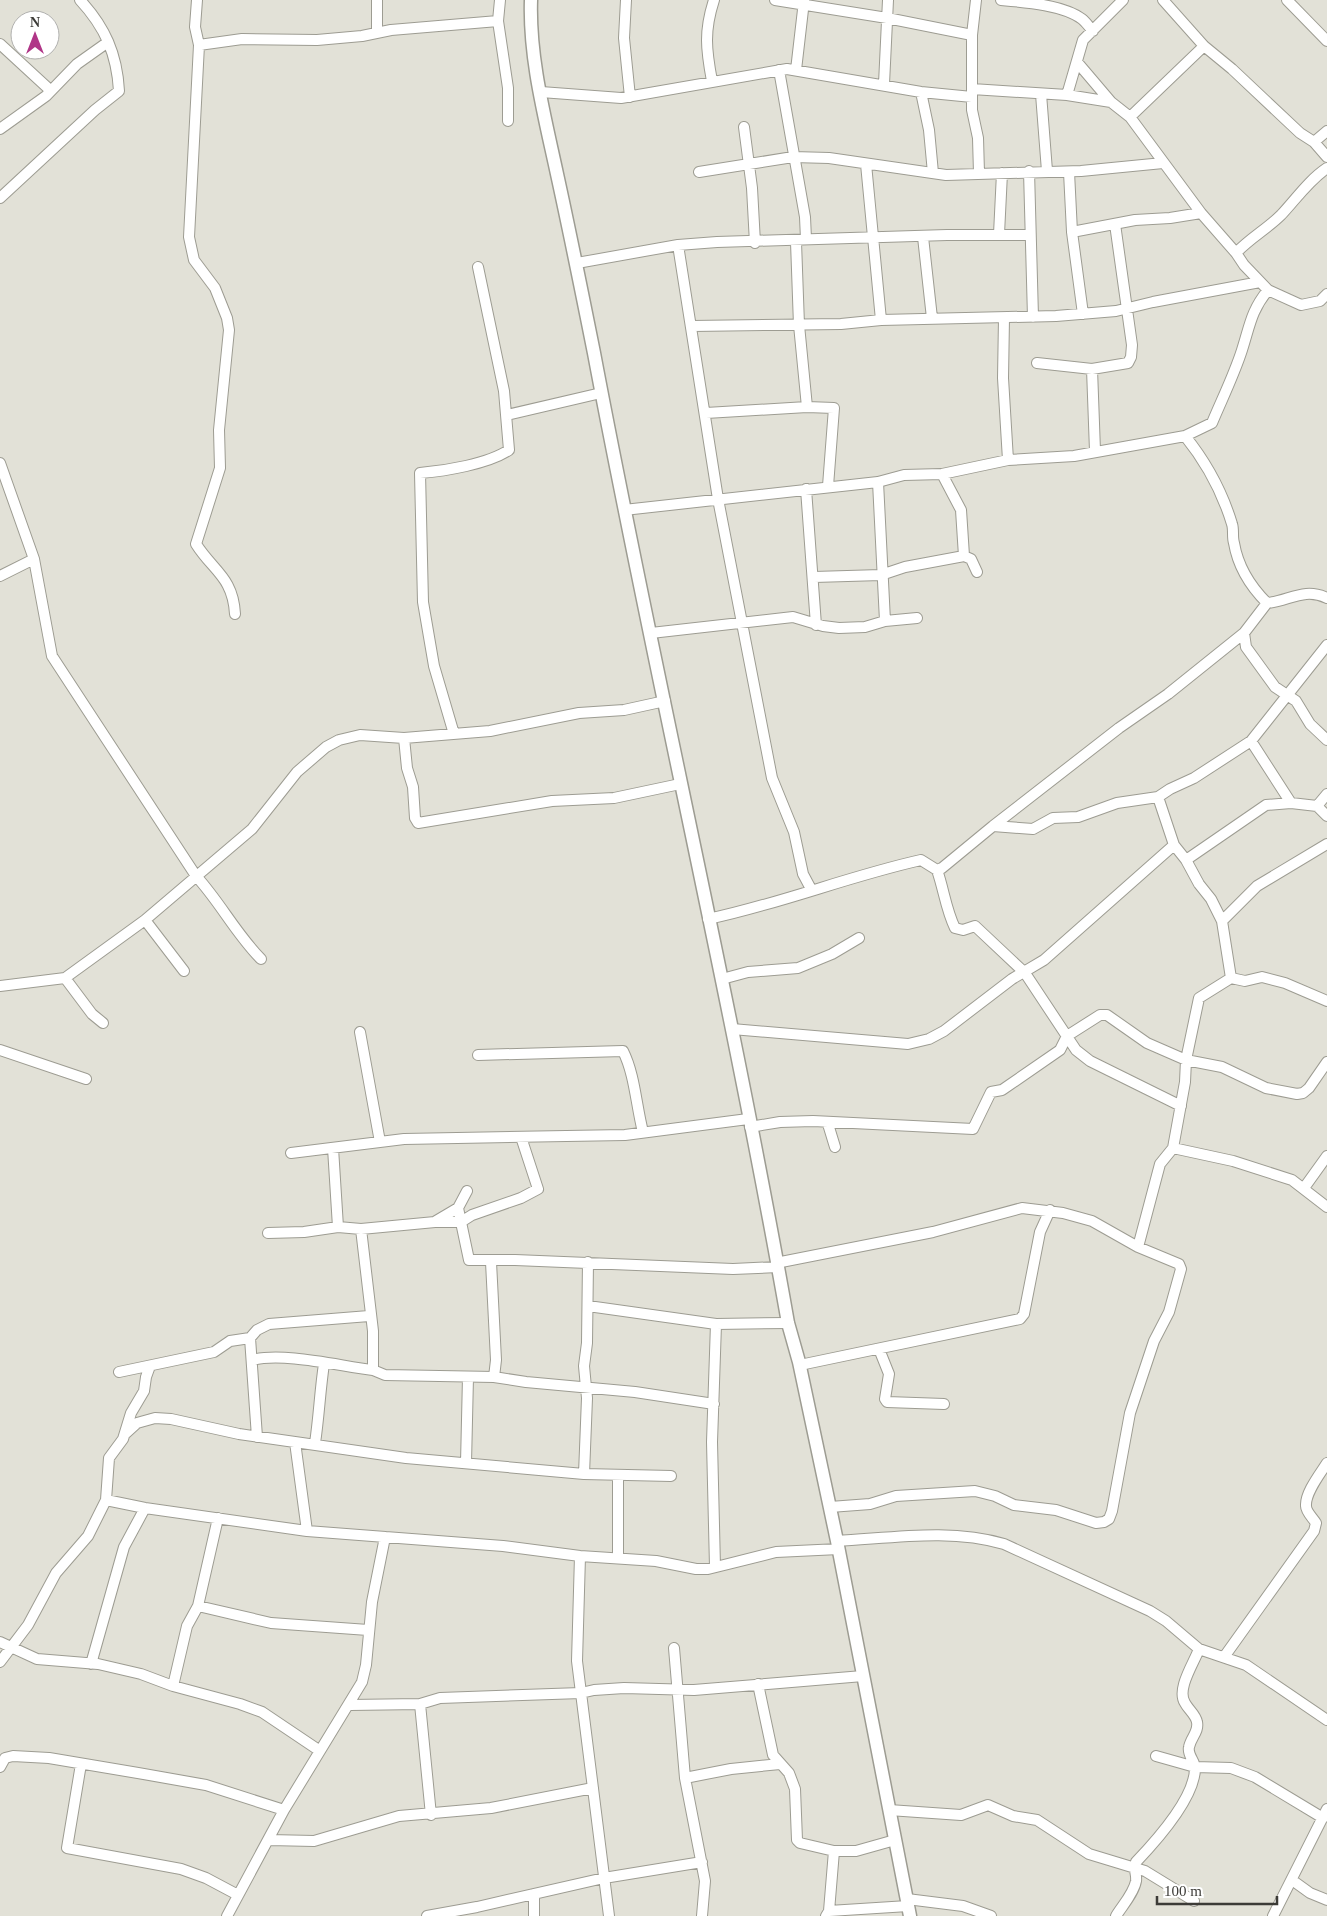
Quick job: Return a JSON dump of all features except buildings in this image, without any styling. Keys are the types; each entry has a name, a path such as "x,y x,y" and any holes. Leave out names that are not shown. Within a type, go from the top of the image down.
{"main road":[{"path":"531,0 530,22 541,92 577,263 624,510 666,702 680,784 722,979 788,1323 800,1365 838,1546 908,1907"}],"street":[{"path":"0,198 118,91 117,65 108,42 99,21 80,0"},
{"path":"197,0 195,28 199,45 189,237 194,260 215,288 222,301 229,330 219,430 220,468 196,544 204,556 224,577 234,596 235,614"},
{"path":"376,0 377,32"},
{"path":"500,0 498,21 508,88 508,121"},
{"path":"626,0 624,38 630,97"},
{"path":"712,81 706,32 714,0"},
{"path":"775,0 804,3 972,35"},
{"path":"884,84 888,0"},
{"path":"976,0 972,35 972,110 978,138 979,173"},
{"path":"1001,0 1020,1 1066,11 1082,19 1093,31"},
{"path":"1067,95 1083,40 1123,0"},
{"path":"1163,0 1204,46 1232,69 1300,133 1314,142 1327,157"},
{"path":"1287,0 1327,41"},
{"path":"796,70 804,3"},
{"path":"199,45 242,39 318,40 362,36 377,32 498,21"},
{"path":"0,129 46,96 77,64 108,42"},
{"path":"0,44 50,90"},
{"path":"1130,118 1204,46"},
{"path":"1077,62 1111,102 1130,118 1201,213 1264,286 1301,305 1320,301 1327,294"},
{"path":"541,92 583,94 608,98 630,97 779,70 796,70 921,92 1067,95 1111,102"},
{"path":"779,70 805,217 801,240 799,325 807,407"},
{"path":"921,92 929,130 933,173"},
{"path":"1041,94 1047,171"},
{"path":"744,127 752,188 755,243"},
{"path":"1314,142 1327,130"},
{"path":"699,172 793,157 829,158 946,175 1029,171 1069,172 1163,163"},
{"path":"866,164 881,320"},
{"path":"1236,252 1248,240 1274,222 1319,173 1327,168"},
{"path":"1029,171 1029,235 1033,317"},
{"path":"1069,172 1072,232 1083,314"},
{"path":"999,234 1002,173"},
{"path":"1072,232 1115,224 1201,213"},
{"path":"1036,363 1092,369 1128,363 1132,357 1129,307 1115,224"},
{"path":"577,263 678,245 874,237 1029,235"},
{"path":"923,237 932,318"},
{"path":"678,245 718,499 730,553 741,621 772,778 794,832 803,874 811,889"},
{"path":"454,734 434,666 423,602 420,473 439,472 500,456 509,450 506,414 478,267"},
{"path":"692,326 799,325 932,318 1004,318 1083,314 1264,286"},
{"path":"624,510 828,486 878,482 904,475 942,474 1008,460 1067,457 1185,436 1212,423 1242,350 1248,323 1264,286"},
{"path":"1004,318 1003,378 1008,460"},
{"path":"1092,369 1095,451"},
{"path":"506,414 601,393"},
{"path":"706,414 807,407 834,408 828,486"},
{"path":"1185,436 1200,456 1220,492 1233,527 1234,544 1244,576 1267,603"},
{"path":"0,463 34,559 52,656 196,876 261,960"},
{"path":"942,474 961,510 964,556"},
{"path":"878,482 881,575 885,621"},
{"path":"806,489 814,577 816,625"},
{"path":"814,577 881,575 905,567 964,556 972,559 978,572"},
{"path":"0,576 34,559"},
{"path":"937,870 1119,728 1168,694 1244,633 1267,603 1282,602 1296,593 1321,595 1327,598"},
{"path":"651,633 741,621 793,617 816,625 839,628 865,627 885,621 918,618"},
{"path":"1244,633 1246,647 1275,687 1296,701 1310,724 1327,740"},
{"path":"992,826 1033,829 1053,818 1078,817 1117,803 1158,797 1194,778 1250,741 1327,645"},
{"path":"0,985 65,978 145,920 258,823 297,772 326,747 339,740 360,736 404,738 510,729 579,713 624,710 666,702"},
{"path":"404,738 407,768 413,787 415,818 418,823 552,801 614,798 680,784"},
{"path":"1250,741 1291,802"},
{"path":"1317,806 1327,794"},
{"path":"1158,797 1174,845 1186,860 1199,884 1212,899 1222,921 1231,978"},
{"path":"1186,860 1266,804 1291,802 1317,806 1327,816"},
{"path":"1222,921 1257,886 1327,844"},
{"path":"732,1029 908,1044 929,1039 944,1031 1012,979 1044,960 1174,845"},
{"path":"708,919 748,910 811,889 921,860 937,870 945,892 948,914 955,928 963,930 974,926 1025,973 1076,1050 1090,1061 1181,1106"},
{"path":"145,920 184,971"},
{"path":"722,979 748,972 798,968 832,954 859,938"},
{"path":"1138,1247 1160,1164 1173,1148 1181,1106 1186,1060 1199,998 1231,978 1245,981 1262,977 1285,983 1327,1001"},
{"path":"65,978 92,1014 103,1023"},
{"path":"291,1153 404,1139 625,1135 749,1123 780,1122 973,1129 991,1092 1002,1090 1060,1050 1067,1036 1100,1015 1107,1015 1147,1043 1186,1060 1222,1066 1266,1088 1303,1094 1327,1062"},
{"path":"360,1032 380,1142"},
{"path":"0,1050 86,1079"},
{"path":"478,1055 623,1051 628,1062 636,1104 644,1132"},
{"path":"828,1124 835,1147"},
{"path":"268,1233 304,1232 338,1227 361,1229 435,1222 461,1222 472,1215 521,1198 538,1188 521,1137"},
{"path":"333,1148 338,1227"},
{"path":"1173,1148 1233,1161 1292,1180 1327,1207"},
{"path":"1304,1188 1327,1156"},
{"path":"435,1222 458,1208 467,1191"},
{"path":"458,1208 470,1260 491,1262 515,1260 588,1262 733,1269 777,1265 934,1232 1022,1208 1050,1210 1092,1221 1138,1247 1179,1264 1181,1269 1169,1312 1154,1341 1130,1413 1110,1518 1104,1522 1096,1523 1056,1510 1014,1505 995,1496 975,1491 896,1496 870,1504 830,1507"},
{"path":"800,1365 1020,1319 1024,1314 1040,1232 1050,1210"},
{"path":"361,1229 369,1316 373,1331 373,1370"},
{"path":"491,1262 496,1360 494,1377"},
{"path":"584,1474 587,1398 584,1386 588,1262"},
{"path":"588,1306 716,1324 788,1323"},
{"path":"119,1372 214,1352 230,1341 250,1338 257,1330 269,1324 369,1316"},
{"path":"715,1567 712,1504 716,1324"},
{"path":"250,1338 257,1437"},
{"path":"879,1349 889,1374 885,1399 887,1402 944,1404"},
{"path":"252,1360 266,1356 373,1370 385,1375 494,1377 526,1382 584,1386 714,1404"},
{"path":"315,1444 321,1407 321,1385 324,1364"},
{"path":"126,1433 131,1413 144,1391 150,1366"},
{"path":"466,1463 468,1377"},
{"path":"0,1662 28,1625 56,1573 88,1536 106,1500 109,1458 126,1433 137,1423 155,1418 171,1419 257,1437 406,1458 584,1474 671,1476"},
{"path":"296,1442 307,1531"},
{"path":"1224,1657 1314,1531 1316,1523 1306,1508 1306,1503 1327,1463"},
{"path":"618,1475 618,1558"},
{"path":"106,1500 144,1508 307,1531 503,1546 580,1556 656,1561 696,1569 715,1567 776,1552 929,1536 991,1540 1004,1544 1150,1612 1166,1621 1199,1649 1246,1665 1327,1720"},
{"path":"91,1664 124,1547 144,1508"},
{"path":"173,1686 187,1626 198,1606 218,1518"},
{"path":"227,1916 284,1810 350,1705 362,1682 366,1666 368,1630 385,1537"},
{"path":"580,1556 577,1661 608,1916"},
{"path":"198,1606 271,1623 368,1630"},
{"path":"0,1642 37,1659 91,1664 141,1674 173,1686 240,1704 262,1712 320,1751"},
{"path":"674,1648 685,1778 705,1881 702,1916"},
{"path":"1116,1916 1134,1887 1136,1880 1134,1866 1190,1793 1195,1767 1188,1752 1188,1747 1197,1730 1197,1719 1184,1702 1181,1693 1199,1649"},
{"path":"350,1705 420,1704 440,1698 581,1693 594,1690 676,1688 694,1690 863,1676"},
{"path":"758,1684 773,1755 789,1772 795,1789 798,1840 803,1846 834,1851 856,1851 895,1840"},
{"path":"420,1704 431,1815"},
{"path":"0,1768 5,1758 13,1756 49,1758 206,1785 284,1810"},
{"path":"1156,1756 1195,1767 1231,1768 1255,1777 1325,1813 1273,1916"},
{"path":"80,1764 67,1848 181,1869 206,1878 238,1895"},
{"path":"685,1778 780,1764"},
{"path":"269,1840 314,1841 399,1816 431,1815 491,1808 593,1788"},
{"path":"889,1810 961,1815 971,1813 984,1806 992,1806 1012,1816 1037,1820 1090,1854 1134,1866 1194,1901"},
{"path":"834,1851 828,1914 908,1907 963,1906 991,1916"},
{"path":"427,1916 604,1878 702,1862"},
{"path":"1292,1880 1310,1893 1327,1900"},
{"path":"534,1894 534,1916"}]}
